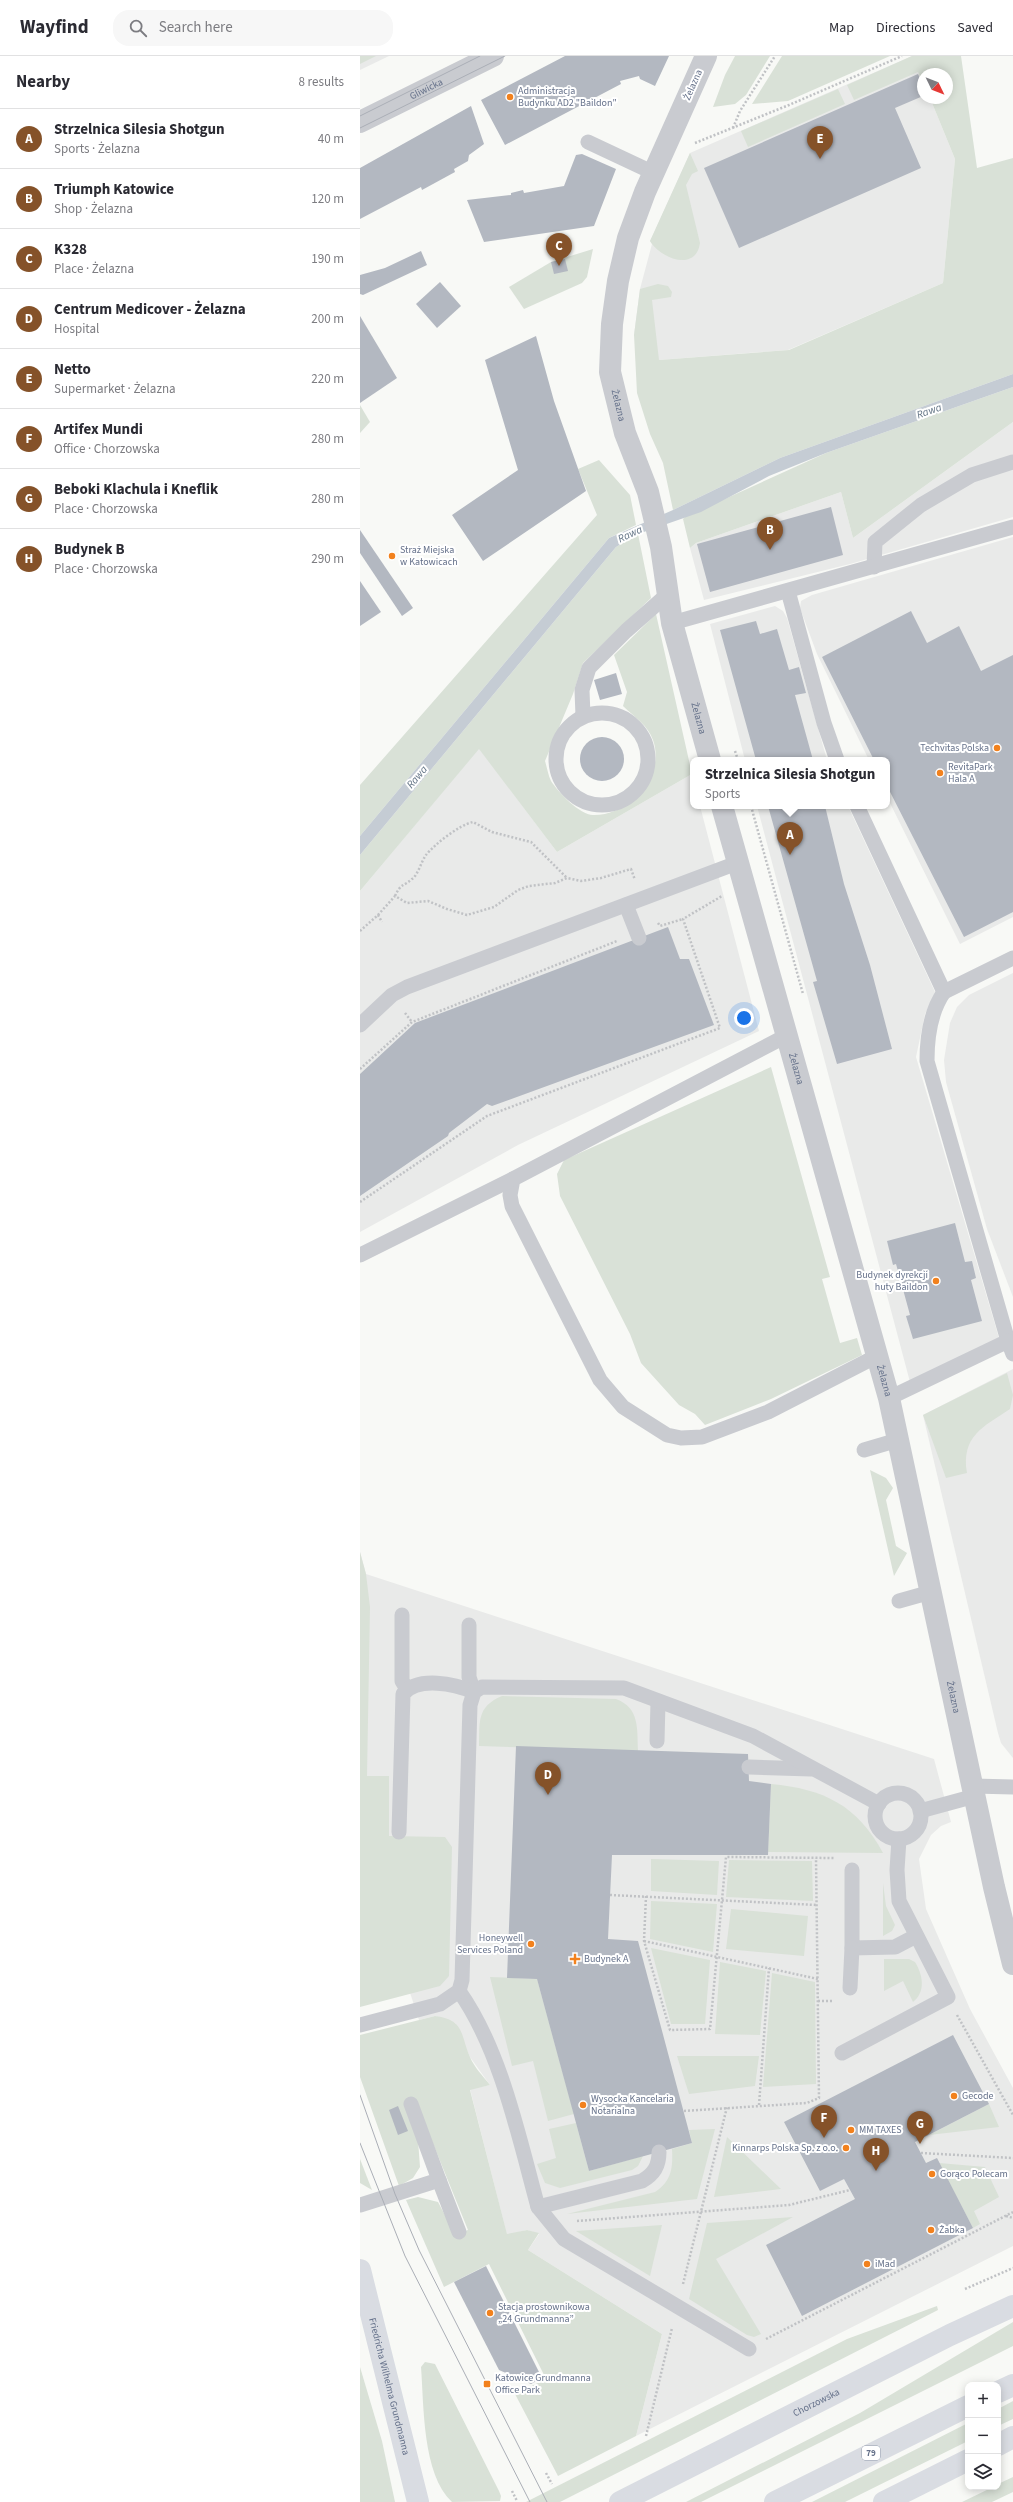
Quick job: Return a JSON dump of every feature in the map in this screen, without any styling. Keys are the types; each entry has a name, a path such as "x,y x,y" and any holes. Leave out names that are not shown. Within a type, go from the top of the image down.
{"main road":[{"name":"Friedricha Wilhelma Grundmanna","path":"360,2270 416,2492"},
{"name":"Chorzowska","path":"620,2502 943,2338 1013,2306"},
{"path":"1001,2391 1013,2385"},
{"name":"79","path":"775,2502 965,2407"},
{"path":"1001,2443 1013,2437"},
{"path":"884,2502 965,2462"},
{"path":"416,2492 432,2502"}],"street":[{"name":"Gliwicka","path":"360,122 493,56"},
{"name":"Żelazna","path":"706,56 654,172 628,238 618,281 612,324 610,372 625,433 648,492 661,547 672,623 709,757"},
{"name":"Żelazna","path":"723,809 888,1398 1013,1964"}],"lane":[{"path":"588,142 654,172"},
{"path":"874,567 875,542 921,505 972,475 1013,462"},
{"path":"672,623 1013,528"},
{"path":"788,591 824,723 836,757"},
{"path":"583,716 582,690 589,668 626,631 668,594"},
{"path":"601,712 618,715 634,725 644,740 648,758 645,776 635,791 620,801 603,805 584,802 570,792 559,778 555,760 558,742 568,727 583,716 601,712"},
{"path":"858,809 944,992"},
{"path":"360,1025 392,996 407,988 737,863"},
{"path":"626,905 639,938"},
{"path":"888,1398 1011,1347 927,1061 929,1026 938,1000 944,992 1013,958"},
{"path":"360,1256 513,1179 786,1036"},
{"path":"513,1179 510,1194 512,1206 600,1380 608,1393 623,1407 667,1435 681,1438 702,1437 768,1412 877,1356"},
{"path":"864,1450 898,1440"},
{"path":"899,1601 931,1592"},
{"path":"402,1615 402,1681 407,1689"},
{"path":"360,2025 440,2004 459,1991 462,1980 470,1705 474,1692 469,1677 469,1625"},
{"path":"399,1832 403,1694 407,1689 421,1684 457,1685 474,1692"},
{"path":"474,1692 482,1687 494,1686 624,1688 658,1702 753,1736 879,1804"},
{"path":"657,1741 658,1702"},
{"path":"749,1767 814,1769"},
{"path":"920,1811 974,1791 1013,1787"},
{"path":"900,1794 913,1799 920,1811 919,1825 914,1832 898,1839 885,1835 880,1830 875,1815 879,1804 887,1796 900,1794"},
{"path":"842,2053 948,1997 899,1901 897,1870 898,1839"},
{"path":"850,1988 852,1948 852,1870"},
{"path":"852,1948 895,1947 916,1936"},
{"path":"459,1991 470,2006 504,2086 538,2207 564,2239 749,2348"},
{"path":"411,2104 459,2232"},
{"path":"538,2207 642,2181 655,2170 659,2162 659,2152"},
{"path":"360,2205 439,2180"}],"path":[{"path":"733,128 740,111 775,56"},
{"path":"692,138 689,145 733,128 902,56"},
{"path":"360,931 378,915 395,896 400,885 413,879 426,856 438,843 451,836 459,826 473,822 492,832 531,842 567,878 581,881 601,878 631,869 642,898"},
{"path":"395,896 406,903 428,901 467,915 494,907 518,890 555,883 567,878"},
{"path":"360,1202 487,1116 720,1028 683,919 728,893 744,888"},
{"path":"378,915 382,922"},
{"path":"360,1069 412,1022 617,942"},
{"path":"646,1896 644,1942 670,2030 710,2029 726,1857 838,1858"},
{"path":"684,2111 759,2104 807,2103 819,2098 816,1858"},
{"path":"610,1895 817,1905"},
{"path":"644,1942 818,1979"},
{"path":"759,2104 769,1968"},
{"path":"948,1997 1013,2115"},
{"path":"646,2436 727,2107"},
{"path":"920,2153 1013,2158"},
{"path":"551,2223 790,2205 850,2190"},
{"path":"749,2348 1013,2212"},
{"path":"1005,2216 1013,2218"},
{"path":"965,2289 1013,2268"},
{"path":"546,2473 552,2484"},
{"path":"512,2491 517,2501"}],"shaded area":[{"path":"360,56 389,56 360,70"},
{"path":"360,56 376,56 360,64"},
{"path":"735,56 770,56 746,95 735,104 713,107 725,75"},
{"path":"782,56 890,56 788,101 752,104"},
{"path":"912,56 917,68 917,104 932,104 955,159 943,283 788,350 659,360 634,335 640,289 652,244 650,241 690,153"},
{"path":"912,56 961,56 977,168 1013,158 1013,374 780,458 673,510 663,463 650,434 637,393 634,335 640,289 658,284 668,286 672,292 671,297 652,300 659,360 789,350 943,283 955,159 932,104 953,104 953,68 917,68 917,72 854,100 847,85"},
{"path":"838,89 845,104 748,147 741,131"},
{"path":"690,153 698,171 692,174 686,185 700,243 697,252 692,257 685,260 678,260 662,253 650,241"},
{"path":"593,249 587,277 582,283 524,309 509,287 551,262"},
{"path":"1013,387 1013,422 853,538 841,492 696,543 690,548 683,519 685,517 826,453"},
{"path":"360,405 370,422 360,433"},
{"path":"1013,422 1013,517 850,564 704,600 690,548 696,543 841,492 853,538"},
{"path":"599,460 630,495 636,525 609,538 360,836 360,785 597,515 578,469"},
{"path":"638,534 651,598 583,663 573,694 545,761 550,779 564,797 582,811 593,815 606,814 619,809 631,801 649,780 654,767 656,754 653,740 648,730 623,706 627,692 614,655 656,614 690,765 690,775 557,852 479,749 360,891 360,855 616,547"},
{"path":"1013,537 1013,917 960,944 890,803 890,757 868,757 817,654 800,608 801,601 812,595"},
{"path":"775,606 783,611 787,618 826,757 744,757 710,624"},
{"path":"479,748 557,852 690,775 690,809 701,809 759,1031 518,1145 360,1232 360,891"},
{"path":"758,809 849,809 935,992 925,1014 916,1057 999,1338 910,1382"},
{"path":"1013,973 1013,1297 987,1229 946,1082 944,1060 950,1023 957,1007 969,995"},
{"path":"771,1067 830,1277 822,1279 840,1343 857,1338 862,1355 771,1399 705,1425 695,1414 679,1405 641,1363 630,1334 560,1196 557,1174 564,1160"},
{"path":"1013,1369 1013,1758 1001,1743 998,1733 923,1415"},
{"path":"1007,1373 1013,1395 1010,1409 983,1427 971,1441 967,1450 967,1473 946,1478 923,1415"},
{"path":"870,1470 886,1478 893,1488 886,1500 896,1546 907,1553 894,1576"},
{"path":"360,1552 366,1574 934,1759 951,1822 941,1826 931,1835 919,1859 926,1909 970,2009 1013,2088 1013,2246 636,2436 662,2334 528,2250 539,2234 527,2230 507,2235 470,2089 490,2085 470,2057 455,2023 435,2016 419,2020 384,1914 360,1824"},
{"path":"360,1552 366,1574 370,1607 367,1776 389,1776 389,1836 445,1837 452,1847 449,1976 440,1986 360,2007"},
{"path":"502,1696 616,1699 624,1703 629,1708 636,1720 638,1751 479,1746 481,1716 488,1705"},
{"path":"771,1784 807,1790 823,1795 837,1802 850,1811 862,1823 873,1836 883,1853 768,1852"},
{"path":"651,1859 719,1861 717,1895 651,1891"},
{"path":"729,1860 812,1861 813,1901 726,1897"},
{"path":"883,1883 886,1906 895,1925 892,1931 883,1936"},
{"path":"651,1901 717,1904 713,1952 650,1939"},
{"path":"731,1909 808,1916 804,1956 726,1949"},
{"path":"651,1948 710,1960 705,2024 671,2024"},
{"path":"884,1959 909,1959 915,1962 920,1972 922,1983 920,1993 913,2002 903,1981 884,1991"},
{"path":"720,1962 766,1971 760,2035 715,2034"},
{"path":"772,1973 815,1982 816,2084 763,2087"},
{"path":"490,1977 537,1979 574,2114 548,2121 533,2061 512,2066"},
{"path":"435,2016 445,2018 457,2025 460,2029 472,2061 490,2085 470,2090 507,2234 527,2230 539,2233 528,2250 662,2334 636,2436 558,2476 515,2394 546,2379 489,2264 444,2287 406,2200 418,2197 438,2202 455,2234 468,2230 415,2099 420,2167 413,2178 399,2186 360,2077 360,2035"},
{"path":"677,2056 759,2056 755,2086 689,2094"},
{"path":"989,2104 999,2127 929,2135"},
{"path":"576,2123 589,2171 643,2156 638,2166 632,2170 560,2188 545,2183 537,2164 556,2158 549,2129"},
{"path":"715,2129 697,2199 567,2214 655,2192 665,2183 672,2168 672,2149 692,2143 689,2130"},
{"path":"727,2137 781,2189 714,2197"},
{"path":"360,2159 372,2190 360,2183"},
{"path":"939,2163 985,2167 999,2197 974,2211 980,2224 973,2228"},
{"path":"793,2217 716,2259 761,2334 754,2337 747,2335 689,2299 707,2223"},
{"path":"662,2225 650,2276 576,2231"},
{"path":"937,2306 938,2310 560,2502 526,2502 847,2339"},
{"path":"1013,2322 1013,2346 701,2502 686,2502 860,2413"},
{"path":"425,2362 435,2364 499,2491 501,2496 500,2501 452,2502 442,2490 435,2474 426,2438 421,2367"},
{"path":"360,2367 382,2441 395,2502 360,2502"},
{"path":"1013,2401 1013,2419 1001,2425 1001,2418 1001,2407"},
{"path":"965,2425 965,2442 845,2502 812,2502"},
{"path":"1013,2477 1013,2492 992,2502 962,2502 987,2490 1001,2490 1001,2483"}],"water":[{"name":"Rawa","path":"1013,374 1013,387 826,453 769,476 701,512 638,534 616,547 360,855 360,836 609,538 673,510 780,458"}],"building":[{"path":"565,56 669,56 655,86 640,79 639,76 620,81 621,84 505,145 481,100"},
{"path":"917,74 917,99 895,108 921,168 739,248 704,168"},
{"path":"471,106 484,144 469,155 468,161 454,169 455,172 422,190 421,187 360,219 360,168"},
{"path":"582,154 616,169 594,226 484,242 467,200 511,195 511,193 523,190 524,193 564,186 576,155"},
{"path":"421,251 427,265 363,295 360,294 360,275 385,268"},
{"path":"565,259 568,271 554,274 551,262"},
{"path":"440,282 461,306 437,328 416,304"},
{"path":"360,316 397,378 360,403"},
{"path":"536,336 554,401 586,491 483,561 452,515 518,470 485,360"},
{"path":"831,507 843,555 710,592 697,544"},
{"path":"360,530 413,608 402,616 360,553"},
{"path":"360,581 381,612 360,626"},
{"name":"RevitaPark Hala A","path":"911,611 927,643 959,626 981,671 1013,655 1013,912 964,937 890,792 890,757 872,757 822,657"},
{"path":"756,621 760,634 777,629 789,670 799,667 806,693 795,695 812,757 755,757 720,630"},
{"path":"616,673 622,694 600,700 594,680"},
{"path":"602,737 614,741 620,747 624,759 620,771 614,777 602,781 590,777 584,771 580,759 584,747 590,741"},
{"path":"769,809 826,809 844,884 870,965 892,1049 837,1064 813,982 817,981"},
{"path":"668,927 680,959 689,959 714,1025 492,1106 487,1104 449,1133 448,1136 360,1196 360,1074 415,1023"},
{"name":"Budynek dyrekcji huty Baildon","path":"955,1223 965,1262 972,1261 976,1278 971,1280 982,1321 913,1339 906,1316 910,1315 896,1264 893,1265 887,1241"},
{"name":"Budynek A","path":"516,1746 748,1754 749,1781 771,1784 768,1855 612,1855 608,1939 638,1941 692,2143 589,2171 537,1979 507,1978"},
{"path":"953,2035 989,2104 915,2142 926,2163 937,2158 973,2228 802,2316 766,2245 855,2199 844,2179 820,2191 784,2122"},
{"path":"398,2106 408,2131 398,2135 389,2110"},
{"name":"Stacja prostownikowa „24 Grundmanna”","path":"486,2266 542,2378 531,2384 499,2370 454,2282"}],"tram line":[{"path":"360,116 480,56"},
{"path":"360,128 505,56"},
{"path":"360,2095 395,2194 419,2250 547,2502"},
{"path":"360,2143 405,2256 530,2502"}],"place":[{"name":"Administracja Budynku AD2 \"Baildon\"","path":"510,97"},
{"name":"Netto","path":"820,159"},
{"name":"K328","path":"559,266"},
{"name":"Triumph Katowice","path":"770,550"},
{"name":"Straż Miejska w Katowicach","path":"392,556"},
{"name":"Techvitas Polska","path":"997,748"},
{"name":"RevitaPark Hala A","path":"940,773"},
{"name":"Strzelnica Silesia Shotgun","path":"790,855"},
{"name":"Budynek dyrekcji huty Baildon","path":"936,1281"},
{"name":"Centrum Medicover - Żelazna","path":"548,1795"},
{"name":"Honeywell Services Poland","path":"531,1944"},
{"name":"Budynek A","path":"575,1959"},
{"name":"Gecode","path":"954,2096"},
{"name":"Wysocka Kancelaria Notarialna","path":"583,2105"},
{"name":"MM TAXES","path":"851,2130"},
{"name":"Artifex Mundi","path":"824,2138"},
{"name":"Beboki Klachula i Kneflik","path":"920,2144"},
{"name":"Kinnarps Polska Sp. z o.o.","path":"846,2148"},
{"name":"Budynek B","path":"876,2171"},
{"name":"Gorąco Polecam","path":"932,2174"},
{"name":"Żabka","path":"931,2230"},
{"name":"iMad","path":"867,2264"},
{"name":"Stacja prostownikowa „24 Grundmanna”","path":"490,2313"},
{"name":"Katowice Grundmanna Office Park","path":"487,2384"}]}
